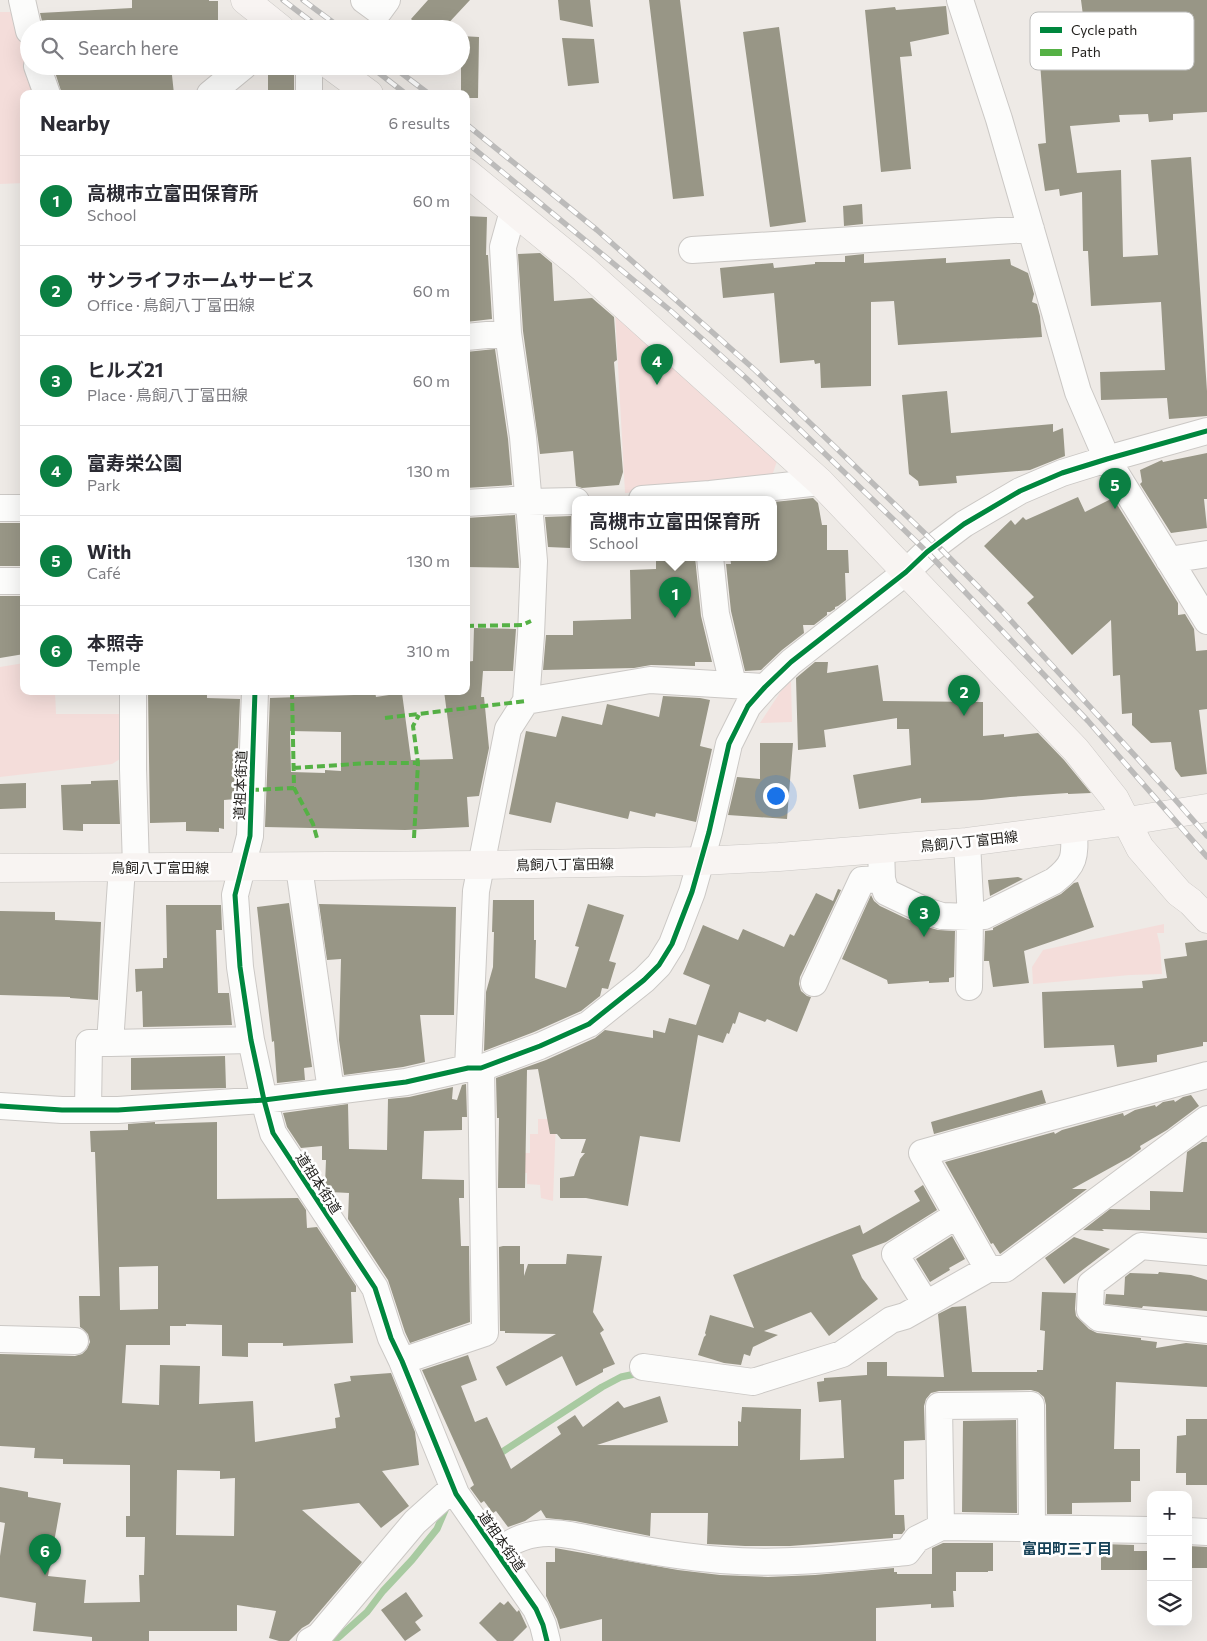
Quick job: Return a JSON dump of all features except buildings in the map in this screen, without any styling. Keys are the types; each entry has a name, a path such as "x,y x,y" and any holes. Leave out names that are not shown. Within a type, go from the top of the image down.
{"main road":[{"path":"246,0 270,20"},
{"path":"343,75 364,90"},
{"path":"470,175 584,269 820,482 1076,750 1115,799 1128,821 1140,848 1179,893 1191,902 1207,919"},
{"name":"鳥飼八丁富田線","path":"0,868 480,866 700,861 967,842 1074,829 1207,808"}],"street":[{"path":"364,0 379,11 387,0"},
{"path":"960,0 1000,119 1078,392 1107,458 1207,621"},
{"path":"40,75 46,90"},
{"path":"215,90 233,75"},
{"path":"309,75 309,90"},
{"path":"402,1361 485,1333 475,1068 476,891 508,729 526,701 534,561 523,438 508,332 503,247 513,211"},
{"path":"692,250 1031,229"},
{"path":"470,337 508,332"},
{"path":"0,1106 62,1110 118,1110 264,1100 406,1082 475,1068 540,1046 589,1024 644,980 659,965 672,944 692,892 709,832 729,744 748,706 791,662 964,524 1020,491 1062,473 1107,458 1207,431"},
{"path":"717,496 820,482"},
{"path":"470,504 513,500 528,502 572,501"},
{"path":"0,508 20,508"},
{"path":"1169,560 1207,554"},
{"path":"710,561 716,614 733,684"},
{"path":"0,581 20,581"},
{"path":"526,701 650,680 765,687"},
{"path":"110,1043 129,867 134,769 134,695"},
{"name":"道祖本街道","path":"255,695 250,836 235,895 240,967 251,1040 273,1133 375,1288 391,1338 402,1361 452,1488 536,1609 547,1641"},
{"path":"881,849 882,879 886,892 926,911 942,916 970,909 984,916 1054,881 1060,876 1071,864 1074,829"},
{"path":"967,842 970,909 969,987"},
{"path":"299,867 331,1091"},
{"path":"814,983 862,880 882,879"},
{"path":"88,1110 89,1043 251,1040"},
{"path":"988,1270 922,1153 1207,1074"},
{"path":"643,1367 754,1382 842,1354 891,1320 904,1316 988,1270 1005,1269 1207,1119"},
{"path":"926,1304 895,1254 956,1215"},
{"path":"1207,1252 1141,1246 1091,1284 1090,1310 1099,1318 1207,1330"},
{"path":"0,1339 75,1341"},
{"path":"940,1527 939,1406 1031,1405 1032,1528"},
{"path":"323,1637 415,1522 452,1488"},
{"path":"497,1553 502,1548 528,1535 550,1533 644,1550 722,1560 797,1562 907,1552 916,1539 940,1527 1147,1530"},
{"path":"1192,1531 1207,1532"}],"shaded area":[{"path":"0,12 16,12 20,24 20,75 34,75 42,90 20,90 20,183 0,184"},
{"path":"615,311 777,461 771,479 710,487 625,493"},
{"path":"20,664 20,695 55,695 56,714 121,714 120,759 112,764 0,777 0,667"},
{"path":"791,681 792,722 760,723 781,691"},
{"path":"1164,924 1164,933 1157,933 1160,945 1162,974 1033,984 1032,967 1043,950"},
{"path":"538,1119 556,1119 553,1201 541,1198 540,1185 527,1184 527,1173 513,1173 516,1153 530,1153 530,1134 538,1134"}],"waterway":[{"path":"496,1456 602,1387 621,1377 642,1374"},
{"path":"332,1641 367,1612 383,1591 412,1560 437,1529 446,1508"}],"railway":[{"path":"283,0 309,20"},
{"path":"303,0 330,20"},
{"path":"382,75 401,90"},
{"path":"404,75 424,90"},
{"path":"470,127 597,230 755,370 937,545 1002,611 1207,836"},
{"path":"470,145 671,311 746,378 894,520 927,552 1088,721 1207,857"}],"marked path":[{"path":"470,626 522,625 531,621"},
{"path":"292,695 294,788 313,824 317,838"},
{"path":"385,718 526,701"},
{"path":"414,838 418,763 413,726 419,715"},
{"path":"293,768 370,763 418,763"},
{"path":"251,790 294,788"}],"cycle path":[{"path":"0,1106 62,1110 118,1110 264,1100 406,1082 468,1068 481,1068 540,1046 589,1024 644,980 659,965 672,944 692,892 709,832 729,744 748,706 791,662 964,524 1020,491 1062,473 1207,431"},
{"path":"255,695 250,836 235,895 240,967 251,1040 273,1133 375,1288 391,1338 456,1494 536,1609 547,1641"}],"place":[{"name":"富寿栄公園","path":"657,385"},
{"name":"With","path":"1115,509"},
{"name":"高槻市立富田保育所","path":"675,618"},
{"name":"サンライフホームサービス","path":"964,716"},
{"name":"ヒルズ21","path":"924,937"},
{"name":"本照寺","path":"45,1575"}],"district":[{"name":"富田町三丁目","path":"1067,1548"}]}
